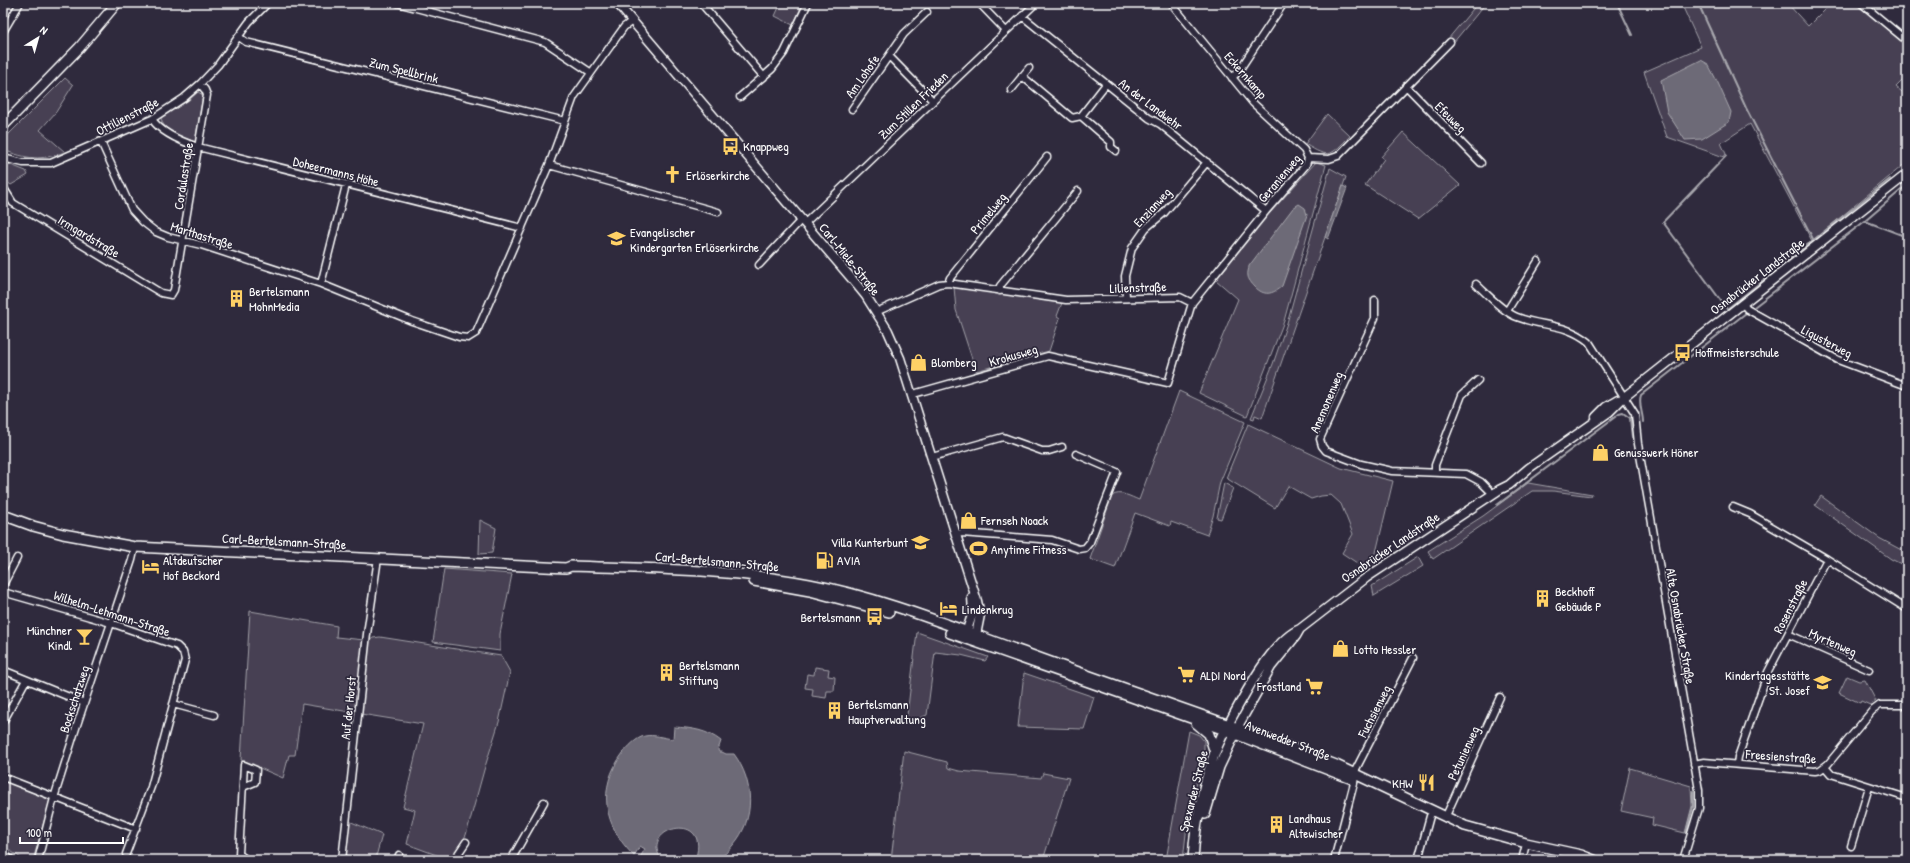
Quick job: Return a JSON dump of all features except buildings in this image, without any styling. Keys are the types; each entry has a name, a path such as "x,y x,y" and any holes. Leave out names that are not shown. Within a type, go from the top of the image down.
{"main road":[{"path":"3,126 79,48 117,3"},
{"name":"Carl-Bertelsmann-Straße","path":"3,515 33,526 63,534 135,546 567,568 573,571 694,575 773,584 810,591 873,607 975,639"},
{"name":"Avenwedder Straße","path":"975,639 1185,717 1236,731 1355,777 1446,818 1491,834 1581,855 1593,860"},
{"name":"Avenwedder Straße","path":"975,639 1226,728"},
{"path":"1185,717 1208,733 1215,753"},
{"name":"Spexarder Straße","path":"1193,860 1200,811 1215,753 1226,728"},
{"name":"Spexarder Straße","path":"1199,860 1205,813 1219,766 1236,731"},
{"name":"Avenwedder Straße","path":"1355,777 1430,816 1466,830 1525,848 1580,860 1593,860"}],"street":[{"path":"3,32 20,3"},
{"name":"Ottilienstraße","path":"3,158 23,163 51,163 152,119 184,98 200,84 239,37 249,22 268,3"},
{"path":"397,3 545,42 590,72"},
{"name":"Carl-Miele-Straße","path":"617,3 804,221 866,296 888,331 913,394 980,615 975,639"},
{"path":"701,3 764,77"},
{"path":"740,97 764,77 784,53 795,34 808,3"},
{"path":"979,3 1006,31"},
{"name":"Zum Stillen Frieden","path":"759,266 804,221 1036,3"},
{"name":"Eckernkamp","path":"1171,3 1253,103 1304,150 1308,158"},
{"path":"1232,78 1238,72 1284,3"},
{"path":"1861,3 1907,41"},
{"name":"Am Lohofe","path":"852,109 904,34 927,12"},
{"name":"An der Landwehr","path":"1022,16 1106,84 1207,162 1266,211"},
{"path":"522,228 549,165 574,97 590,72 624,27 632,21"},
{"name":"Zum Spellbrink","path":"239,37 246,42 565,121"},
{"name":"Geranienweg","path":"1192,303 1266,211 1306,165 1308,158 1336,158 1450,42"},
{"name":"Am Lohofe","path":"889,56 933,101"},
{"path":"1011,90 1029,68"},
{"path":"1022,76 1072,118 1081,116 1106,84"},
{"name":"Cordulastraße","path":"171,295 174,290 183,242 207,96 205,90 200,84"},
{"name":"Efeuweg","path":"1406,86 1481,163"},
{"path":"1081,116 1111,142 1111,147 1116,151"},
{"name":"Doheermanns Höhe","path":"152,119 155,123 173,136 198,147 522,228"},
{"name":"Marthastraße","path":"101,142 125,197 137,216 156,232 183,242 200,245 321,284 412,321 459,337 468,338 476,333 522,228"},
{"name":"Primelweg","path":"948,283 950,278 1047,157"},
{"name":"Enzianweg","path":"1126,298 1125,276 1132,248 1146,228 1164,213 1207,162"},
{"path":"549,165 718,212"},
{"name":"Osnabrücker Landstraße","path":"1226,728 1250,685 1271,655 1292,632 1300,629 1366,578 1496,492 1510,478 1529,468 1590,424 1604,408 1624,398 1907,174"},
{"path":"321,284 346,185"},
{"name":"Irmgardstraße","path":"3,187 13,203 161,293 171,295"},
{"path":"1000,291 1000,286 1078,191"},
{"path":"1507,311 1538,261"},
{"name":"Lilienstraße","path":"876,312 939,284 948,283 1066,300 1180,297 1187,299 1192,303"},
{"name":"Alte Osnabrücker Straße","path":"1476,284 1491,298 1516,317 1567,329 1579,334 1589,342 1635,414 1638,444 1699,790 1699,808 1683,860"},
{"name":"Anemonenweg","path":"1375,300 1375,318 1320,439 1322,446 1326,451 1340,458 1392,471 1453,472 1473,476 1496,492"},
{"name":"Krokusweg","path":"913,394 1048,356 1168,383 1192,303"},
{"name":"Ligusterweg","path":"1743,304 1747,309 1838,360 1907,386"},
{"path":"1436,472 1435,464 1462,395 1478,380"},
{"path":"932,457 1003,437 1042,450 1049,451 1062,447"},
{"path":"956,535 962,533 1052,540 1079,549 1085,548 1090,542 1117,472 1076,454"},
{"path":"1733,507 1750,514 1907,609"},
{"name":"Bockschatzweg","path":"38,860 54,798 132,560 135,546"},
{"path":"3,585 17,558"},
{"name":"Auf der Horst","path":"342,860 367,634 378,558"},
{"name":"Rosenstraße","path":"1737,764 1738,757 1768,672 1827,560"},
{"name":"Carl-Miele-Straße","path":"966,635 973,612 970,582"},
{"name":"Wilhelm-Lehmann-Straße","path":"3,592 111,623 180,648 185,660 151,787 126,854"},
{"name":"Osnabrücker Landstraße","path":"1236,731 1271,667 1300,629"},
{"name":"Myrtenweg","path":"1788,634 1869,670"},
{"name":"Fuchsienweg","path":"1334,860 1356,769 1413,658"},
{"path":"3,670 84,703"},
{"path":"3,722 26,680"},
{"name":"Petunienweg","path":"1446,818 1500,697"},
{"path":"173,704 214,715"},
{"path":"1825,767 1872,711 1880,705 1907,705"},
{"name":"Freesienstraße","path":"1694,764 1704,762 1815,771 1825,767 1831,774 1907,798"},
{"path":"3,777 136,829"},
{"path":"243,787 239,854 247,860"},
{"path":"1851,846 1869,787"},
{"path":"511,860 544,802"},
{"path":"1418,860 1430,816"},
{"path":"454,860 466,842"},
{"path":"1522,860 1525,848"},
{"path":"3,855 10,860"}],"shaded area":[{"path":"781,3 799,4 800,10 793,25 775,16"},
{"path":"1478,3 1486,3 1453,43 1448,39"},
{"path":"1681,3 1787,3 1808,26 1831,3 1856,3 1907,46 1907,76 1896,87 1907,96 1907,162 1812,241 1750,124 1721,143 1726,154 1724,157 1667,137 1644,72 1701,47"},
{"path":"1701,60 1708,64 1718,83 1731,112 1729,122 1702,139 1685,140 1667,112 1661,80"},
{"path":"65,78 73,85 56,112 40,130 65,152 48,157 34,158 3,150 3,140"},
{"path":"198,92 203,95 195,142 180,136 165,127 161,118 189,100"},
{"path":"1327,114 1350,136 1334,151 1325,154 1305,144"},
{"path":"1403,132 1460,185 1418,219 1365,185 1384,159 1381,157"},
{"path":"3,162 26,171 28,175 11,185 3,179"},
{"path":"1316,162 1326,165 1284,321 1247,416 1199,393 1238,299 1216,280 1270,213"},
{"path":"1330,168 1346,177 1262,418 1255,415 1254,419 1251,418 1273,364 1287,323"},
{"path":"1343,186 1347,188 1328,239 1325,237"},
{"path":"1299,204 1305,208 1307,215 1282,286 1271,293 1262,292 1251,283 1249,279 1249,266 1293,208"},
{"path":"954,287 1062,303 1057,316 1060,318 1049,351 976,371 956,310"},
{"path":"1179,391 1245,422 1220,482 1213,516 1207,535 1171,522 1170,526 1135,513 1115,568 1090,559 1112,496 1115,494 1122,494 1139,500"},
{"path":"1248,424 1341,468 1393,481 1374,561 1363,567 1342,553 1353,534 1341,504 1331,495 1311,499 1288,486 1275,508 1226,478"},
{"path":"1224,483 1233,488 1221,519 1217,518"},
{"path":"1528,483 1592,494 1591,496 1553,491 1532,491 1433,559 1428,551 1483,516"},
{"path":"1821,496 1879,538 1907,553 1907,567 1891,559 1815,505"},
{"path":"480,520 496,528 492,553 479,554"},
{"path":"1418,557 1423,566 1374,596 1372,586"},
{"path":"444,569 512,574 500,634 500,651 433,642"},
{"path":"250,611 337,626 336,637 364,640 356,713 302,704 295,755 289,755 283,778 241,760"},
{"path":"917,632 988,657 985,661 961,655 935,652 927,715 906,724"},
{"path":"380,637 501,656 510,672 499,722 466,835 450,860 407,844 415,810 403,807 423,724 361,714 369,641 373,638"},
{"path":"815,667 829,669 828,676 835,677 834,691 827,691 826,698 812,696 813,689 805,688 807,674 814,675"},
{"path":"1024,673 1094,697 1084,729 1018,727"},
{"path":"1847,676 1859,681 1865,680 1876,701 1870,705 1861,701 1860,703 1839,693"},
{"path":"674,727 699,730 716,737 721,741 718,750 719,752 734,754 746,776 750,800 746,824 740,835 727,852 714,861 695,860 698,844 694,834 686,829 676,828 666,832 659,839 657,848 662,860 641,860 639,859 645,849 640,846 634,856 616,832 610,820 607,807 609,780 614,767 623,753 633,743 642,737 651,735 673,739"},
{"path":"1189,731 1199,735 1204,741 1204,753 1187,825 1183,860 1166,860"},
{"path":"904,751 947,762 948,768 959,771 1041,778 1043,773 1069,778 1043,860 891,860"},
{"path":"1630,768 1691,786 1692,806 1685,833 1652,825 1653,818 1621,811"},
{"path":"3,780 50,800 33,860 24,860 3,846"},
{"path":"349,821 382,835 375,860 344,860"}],"waterway":[{"path":"1617,3 1632,35"},
{"path":"1698,3 1746,108 1814,241"},
{"path":"1726,156 1663,222 1727,309 1890,179"},
{"path":"1754,307 1865,221 1907,185"},
{"path":"1865,221 1907,237"},
{"path":"1643,422 1640,402 1641,395 1746,313 1750,314"},
{"path":"1758,318 1835,363"},
{"path":"1497,505 1619,414 1623,413 1630,418 1632,437"},
{"path":"1686,833 1693,807 1693,791"}],"place":[{"name":"Knappweg","path":"730,146"},
{"name":"Erlöserkirche","path":"673,175"},
{"name":"Evangelischer Kindergarten Erlöserkirche","path":"617,239"},
{"name":"Bertelsmann MohnMedia","path":"236,298"},
{"name":"Hoffmeisterschule","path":"1682,352"},
{"name":"Blomberg","path":"918,362"},
{"name":"Genusswerk Höner","path":"1601,452"},
{"name":"Fernseh Noack","path":"968,520"},
{"name":"Villa Kunterbunt","path":"921,542"},
{"name":"Anytime Fitness","path":"978,549"},
{"name":"AVIA","path":"824,560"},
{"name":"Altdeutscher Hof Beckord","path":"150,567"},
{"name":"Beckhoff Gebäude P","path":"1542,598"},
{"name":"Lindenkrug","path":"949,609"},
{"name":"Bertelsmann","path":"874,617"},
{"name":"Münchner Kindl","path":"85,637"},
{"name":"Lotto Hessler","path":"1341,649"},
{"name":"Bertelsmann Stiftung","path":"666,672"},
{"name":"ALDI Nord","path":"1187,675"},
{"name":"Kindertagesstätte St. Josef","path":"1823,682"},
{"name":"Frostland","path":"1314,686"},
{"name":"Bertelsmann Hauptverwaltung","path":"835,711"},
{"name":"KHW","path":"1426,783"},
{"name":"Landhaus Altewischer","path":"1276,825"}]}
